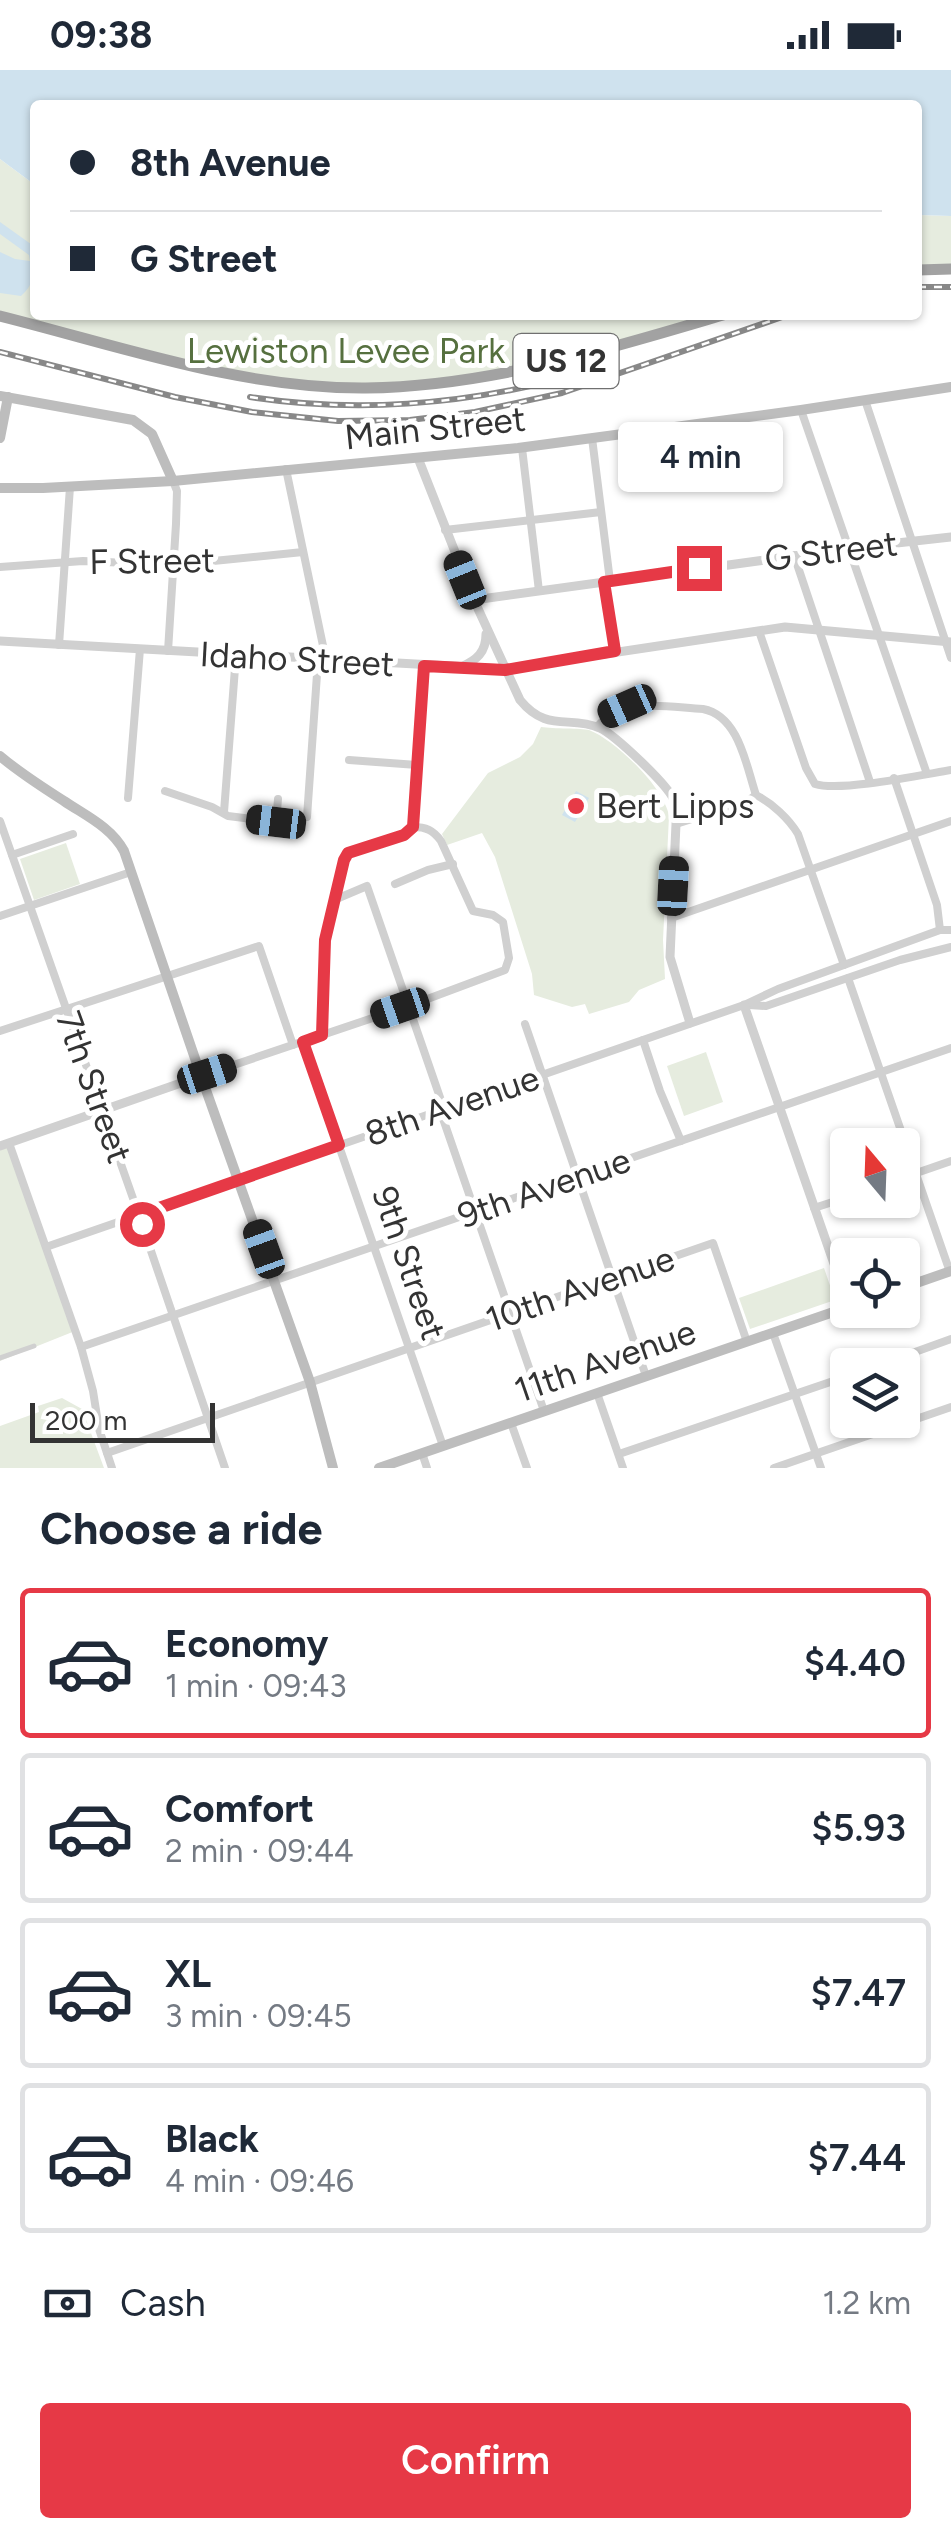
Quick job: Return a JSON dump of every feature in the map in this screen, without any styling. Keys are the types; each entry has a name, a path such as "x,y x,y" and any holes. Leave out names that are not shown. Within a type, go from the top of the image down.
{"highway":[{"path":"922,270 951,269"},
{"name":"US 12","path":"0,316 226,373 299,384 365,388 489,378 561,362 707,320"}],"main road":[{"name":"Main Street","path":"0,488 188,479 522,448 951,388"},
{"path":"0,438 4,396 133,420 152,434 173,480"},
{"path":"165,463 188,479"},
{"path":"130,483 158,475 165,463"},
{"path":"0,756 114,834 124,851 310,1382 334,1468"},
{"path":"920,1282 951,1272"},
{"name":"11th Avenue","path":"380,1468 830,1311"}],"street":[{"path":"866,400 951,658"},
{"path":"802,410 927,774"},
{"path":"592,438 615,651"},
{"path":"522,448 540,591"},
{"path":"418,458 514,692 530,712 555,722 597,727 614,738 662,783 676,806 672,966 690,1023"},
{"path":"286,469 322,660 306,817"},
{"path":"168,651 177,491 173,480"},
{"path":"60,645 70,487"},
{"path":"445,530 601,512"},
{"name":"G Street","path":"474,600 951,537"},
{"name":"F Street","path":"0,567 64,562 174,565 303,552"},
{"path":"794,556 870,782"},
{"path":"459,668 482,654 489,606 505,596"},
{"name":"Idaho Street","path":"0,641 505,670 784,627 948,642"},
{"path":"759,630 815,784 870,782 951,770"},
{"path":"128,798 140,649"},
{"path":"224,812 236,655"},
{"path":"413,827 424,666"},
{"path":"597,727 606,716 627,706 711,710 726,720 756,795 794,827 844,965"},
{"path":"349,760 417,764"},
{"path":"894,778 937,905 940,930"},
{"path":"164,791 234,817 276,822 278,799"},
{"path":"676,824 746,802 756,795"},
{"name":"7th Street","path":"0,821 225,1468"},
{"path":"671,918 951,821"},
{"path":"112,1468 81,1347 5,1144 408,1006 505,970 509,958 503,922 470,907 435,832 413,827 404,835 348,853 344,860 324,953 322,1035"},
{"path":"12,855 74,834"},
{"path":"395,884 453,864"},
{"path":"0,916 132,872"},
{"path":"334,900 368,886 544,1411"},
{"name":"8th Avenue","path":"46,1247 744,1005 940,930 951,930"},
{"path":"0,1032 258,946 293,1046"},
{"name":"8th Avenue","path":"744,1005 766,1006 900,960 951,947"},
{"path":"848,978 899,1128"},
{"path":"744,1005 830,1254"},
{"path":"525,1024 646,1376"},
{"path":"643,1040 681,1141"},
{"name":"9th Street","path":"303,1042 442,1446"},
{"name":"9th Avenue","path":"81,1347 951,1048"},
{"path":"920,1171 951,1161"},
{"path":"920,1187 951,1272"},
{"path":"814,1208 830,1203"},
{"name":"10th Avenue","path":"107,1452 713,1243 747,1342"},
{"path":"773,1332 821,1468"},
{"path":"920,1351 951,1340"},
{"path":"0,1358 34,1346"},
{"path":"619,1454 830,1382"},
{"path":"598,1393 623,1468"},
{"path":"774,1468 951,1407"},
{"path":"511,1423 526,1468"},
{"path":"422,1454 427,1468"}],"green space":[{"name":"Lewiston Levee Park","path":"0,159 30,181 30,320 703,320 454,383 287,383 0,316"},
{"path":"922,215 951,216 951,269 922,270"},
{"path":"541,727 589,730 600,735 649,779 669,816 665,979 639,990 629,1002 589,1014 585,1004 572,1007 534,995 532,974 495,857 482,833 447,845 442,834 488,773 520,757 533,744"},
{"path":"66,843 80,884 34,900 20,859"},
{"path":"706,1052 723,1102 684,1116 667,1066"},
{"path":"9,1143 75,1331 0,1361 0,1146"},
{"path":"824,1268 830,1285 830,1302 750,1329 739,1298"},
{"path":"62,1398 82,1409 104,1468 0,1468 0,1426 39,1412 38,1406"}],"water":[{"path":"0,70 951,70 951,216 922,215 922,100 30,100 30,181 0,159"},
{"path":"0,222 30,243 30,261 29,255 0,234"},
{"path":"0,252 30,261 30,284 21,296 0,293"},
{"name":"Bert Lipps","path":"576,791 589,798 575,822 562,815"}],"railway":[{"path":"922,287 951,287"},
{"path":"0,352 175,397 252,412 338,421 410,420 475,412 562,393 774,320"},
{"path":"250,397 329,405 408,404 486,395 563,378"}],"place":[{"name":"Bert Lipps","path":"576,806"}],"route":[{"path":"142,1224 139,1215 339,1145 303,1042 322,1035 325,940 344,860 348,853 404,835 413,827 424,666 505,670 615,651 604,582 699,568"}]}
